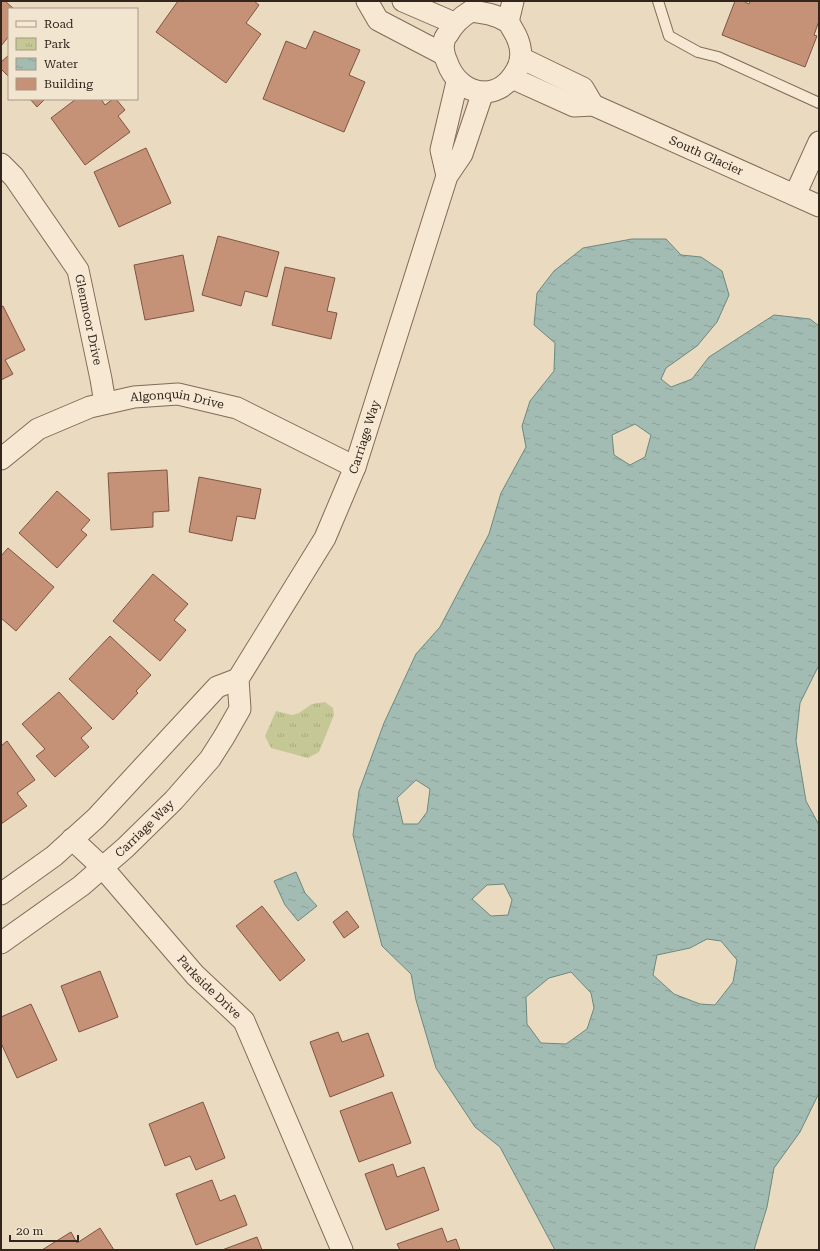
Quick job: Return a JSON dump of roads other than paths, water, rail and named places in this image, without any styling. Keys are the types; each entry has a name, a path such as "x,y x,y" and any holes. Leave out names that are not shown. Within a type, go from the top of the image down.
{"street":[{"path":"367,1 378,20 444,54"},
{"path":"403,1 454,23"},
{"path":"508,22 513,1"},
{"path":"482,7 508,22 519,42 521,58 512,78 497,89 488,92 473,90 457,82 448,68 444,54 444,40 454,23 463,15 482,7"},
{"path":"521,58 583,88 593,105"},
{"name":"South Glacier","path":"512,78 574,106 593,105 819,206"},
{"path":"447,176 441,150 457,82"},
{"name":"Carriage Way","path":"1,943 81,886 136,838 174,800 210,759 240,709 238,679 325,538 355,467 447,176 462,154 483,92"},
{"path":"795,195 819,142"},
{"name":"Glenmoor Drive","path":"1,164 14,177 78,270 105,403"},
{"name":"Algonquin Drive","path":"1,459 38,429 90,407 134,397 178,394 237,408 355,467"},
{"path":"1,894 54,856 96,818 217,687 238,679"},
{"name":"Parkside Drive","path":"72,839 103,868 195,975 244,1021 342,1250"}],"lane":[{"path":"658,1 668,36 698,52 718,57 819,103"}],"water":[{"path":"632,239 666,239 681,255 701,257 722,271 729,295 717,322 697,346 666,368 661,379 671,387 692,379 709,357 774,315 810,319 819,326 819,665 800,703 796,741 806,801 819,825 819,1093 800,1132 774,1168 767,1207 754,1250 555,1250 500,1147 475,1127 436,1068 416,1000 411,974 382,946 353,835 359,791 384,723 416,654 440,627 489,534 501,493 526,447 522,426 530,401 554,371 555,343 534,325 537,293 554,271 583,248","holes":["635,424 651,435 645,457 630,465 614,455 612,435","416,780 430,789 427,812 418,824 403,824 397,798","504,884 512,900 508,915 491,916 472,899 487,885","707,939 721,941 737,960 733,982 715,1005 700,1004 674,994 653,975 657,955 690,948","571,972 591,993 594,1008 587,1029 566,1044 541,1043 527,1024 526,997 549,978"]},
{"path":"296,872 305,893 317,906 298,921 285,905 274,881"}]}
